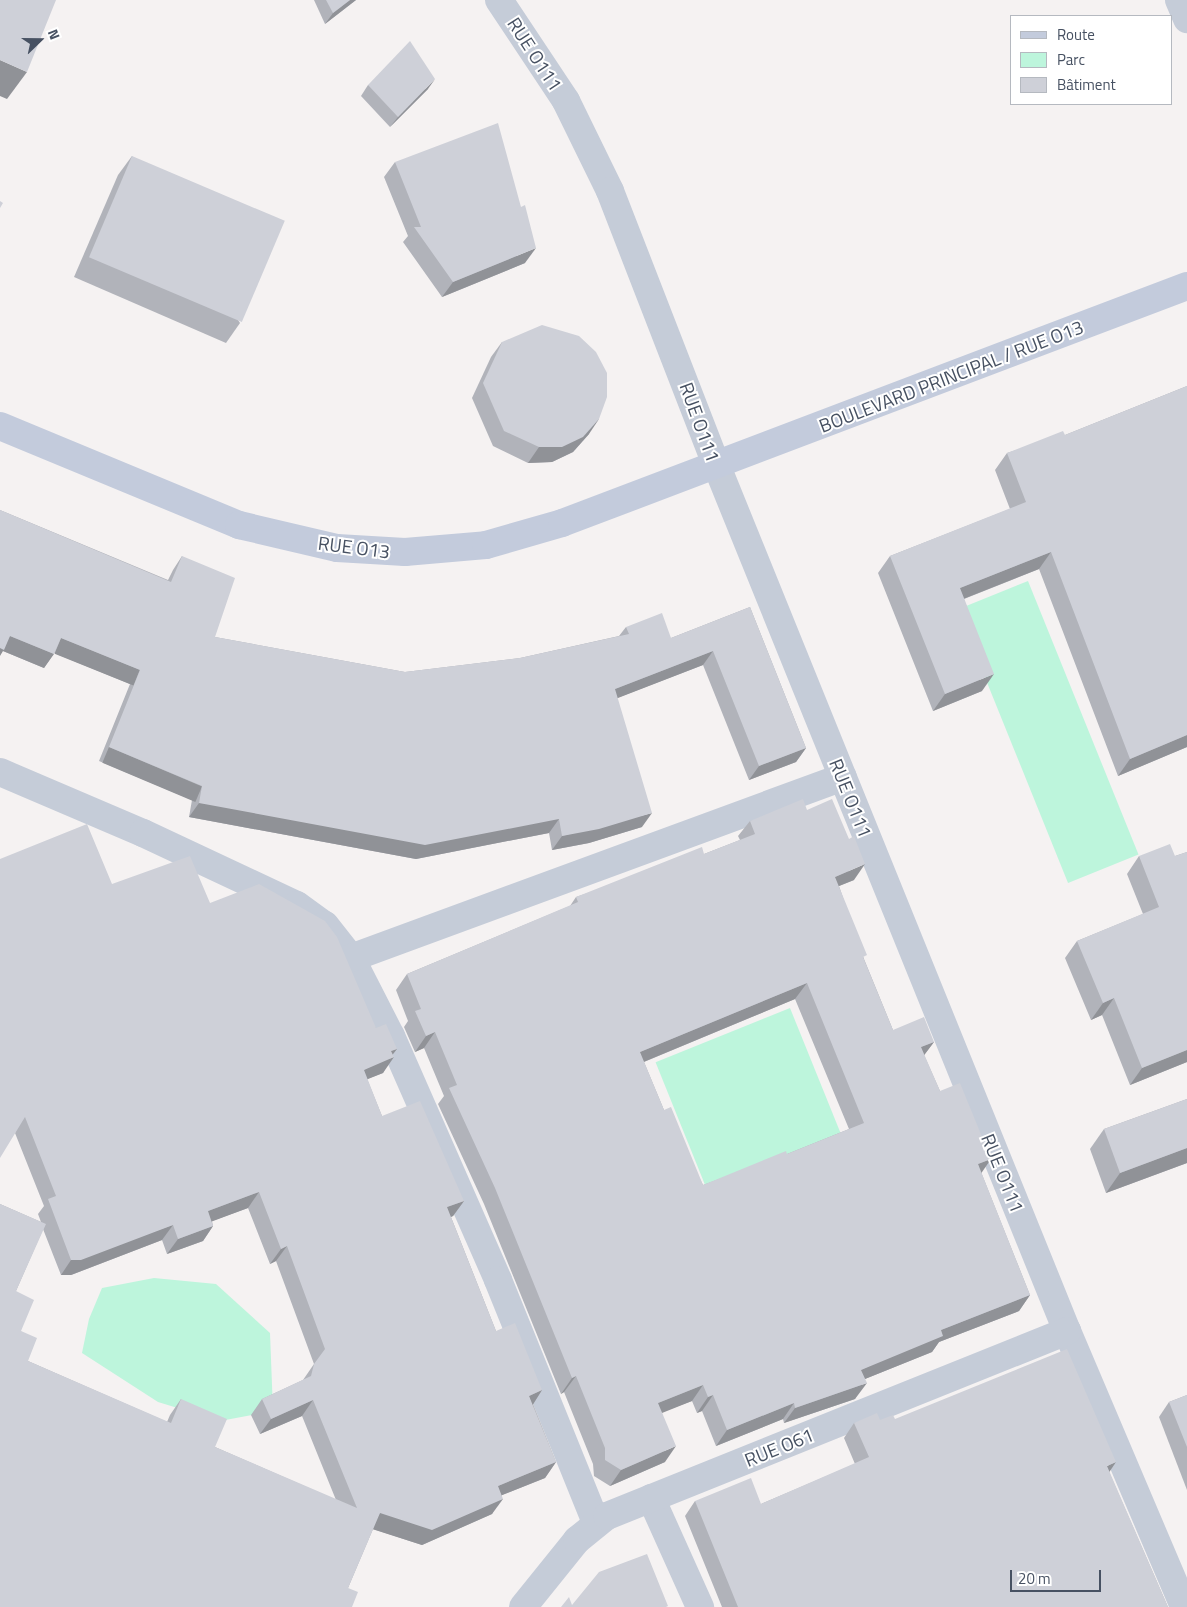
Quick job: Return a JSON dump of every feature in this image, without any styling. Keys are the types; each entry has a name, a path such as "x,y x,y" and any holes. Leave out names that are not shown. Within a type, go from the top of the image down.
{"main road":[{"name":"BOULEVARD PRINCIPAL / RUE O13","path":"716,464 1187,286"},
{"name":"RUE O13","path":"0,426 239,525 337,548 405,552 486,545 562,523 716,464"}],"street":[{"name":"RUE O111","path":"499,0 527,38 586,138 644,271 716,464 1067,1331 1184,1607"},
{"path":"1179,0 1187,18"},
{"path":"0,772 143,833 297,905 325,925 351,958 391,1036 498,1280 596,1523"},
{"path":"351,958 843,777"},
{"name":"RUE O61","path":"523,1607 577,1540 596,1523 652,1498 1067,1331"},
{"path":"652,1498 700,1607"}],"green space":[{"path":"1028,581 1139,855 1068,883 958,609"},
{"path":"790,1008 841,1134 707,1188 656,1062"},
{"path":"154,1278 216,1284 270,1333 273,1411 220,1421 158,1402 82,1353 89,1319 102,1288"}],"building":[{"path":"0,0 56,0 27,72 0,60"},
{"path":"326,0 350,0 333,13"},
{"path":"410,41 435,79 398,117 368,85"},
{"path":"498,123 521,207 525,205 536,248 453,282 414,227 421,227 395,162"},
{"path":"132,156 285,221 242,322 89,257"},
{"path":"542,325 579,336 596,352 607,373 607,397 599,419 583,437 562,447 539,447 504,431 483,383 502,342"},
{"path":"1187,386 1187,735 1130,759 1051,552 960,588 994,674 945,694 890,556 1026,502 1007,453 1063,431 1065,435"},
{"path":"0,510 171,582 182,556 235,578 215,637 405,672 520,658 629,634 626,627 662,613 671,638 750,607 806,748 759,766 713,651 615,689 652,813 599,829 562,836 559,819 425,845 199,803 202,786 109,747 140,670 61,638 54,654 10,636 4,650 0,648"},
{"path":"803,799 807,810 832,799 849,839 854,836 865,864 835,877 867,955 863,957 893,1030 924,1017 934,1042 921,1047 940,1091 960,1083 991,1159 978,1164 1030,1295 941,1330 943,1336 861,1370 867,1383 795,1408 794,1403 727,1430 713,1395 708,1397 703,1385 658,1403 676,1446 621,1470 605,1460 605,1448 576,1376 572,1378 495,1188 449,1088 457,1085 435,1032 426,1036 415,1011 421,1009 407,974 578,902 576,897 702,847 704,854 755,834 750,821","holes":["807,983 864,1123 787,1154 786,1151 703,1185 671,1107 664,1110 640,1052"]},
{"path":"87,824 112,884 190,856 210,903 259,884 325,921 337,937 376,1028 386,1024 397,1049 391,1051 394,1057 364,1070 382,1116 420,1101 464,1201 447,1207 496,1331 515,1323 542,1390 529,1396 556,1462 498,1486 503,1499 432,1530 380,1513 348,1588 358,1592 352,1607 0,1607 0,1204 46,1224 16,1291 34,1300 21,1331 37,1338 28,1361 171,1423 181,1399 227,1419 215,1447 357,1508 313,1400 271,1419 262,1399 311,1376 314,1364 325,1349 287,1246 281,1249 259,1192 208,1211 213,1226 178,1239 173,1225 81,1260 71,1260 48,1199 56,1196 25,1117 0,1158 0,859"},
{"path":"1170,844 1175,856 1187,852 1187,1050 1142,1068 1114,998 1103,1003 1077,941 1159,907 1139,856"},
{"path":"1187,1099 1187,1148 1120,1173 1104,1129"},
{"path":"1067,1349 1116,1462 1107,1466 1168,1607 738,1607 695,1501 751,1478 761,1504 869,1457 854,1423 877,1413 880,1420 893,1415 895,1419"},
{"path":"1187,1395 1187,1447 1169,1402"},
{"path":"647,1554 668,1606 561,1607 569,1597 572,1605 599,1572"}]}
